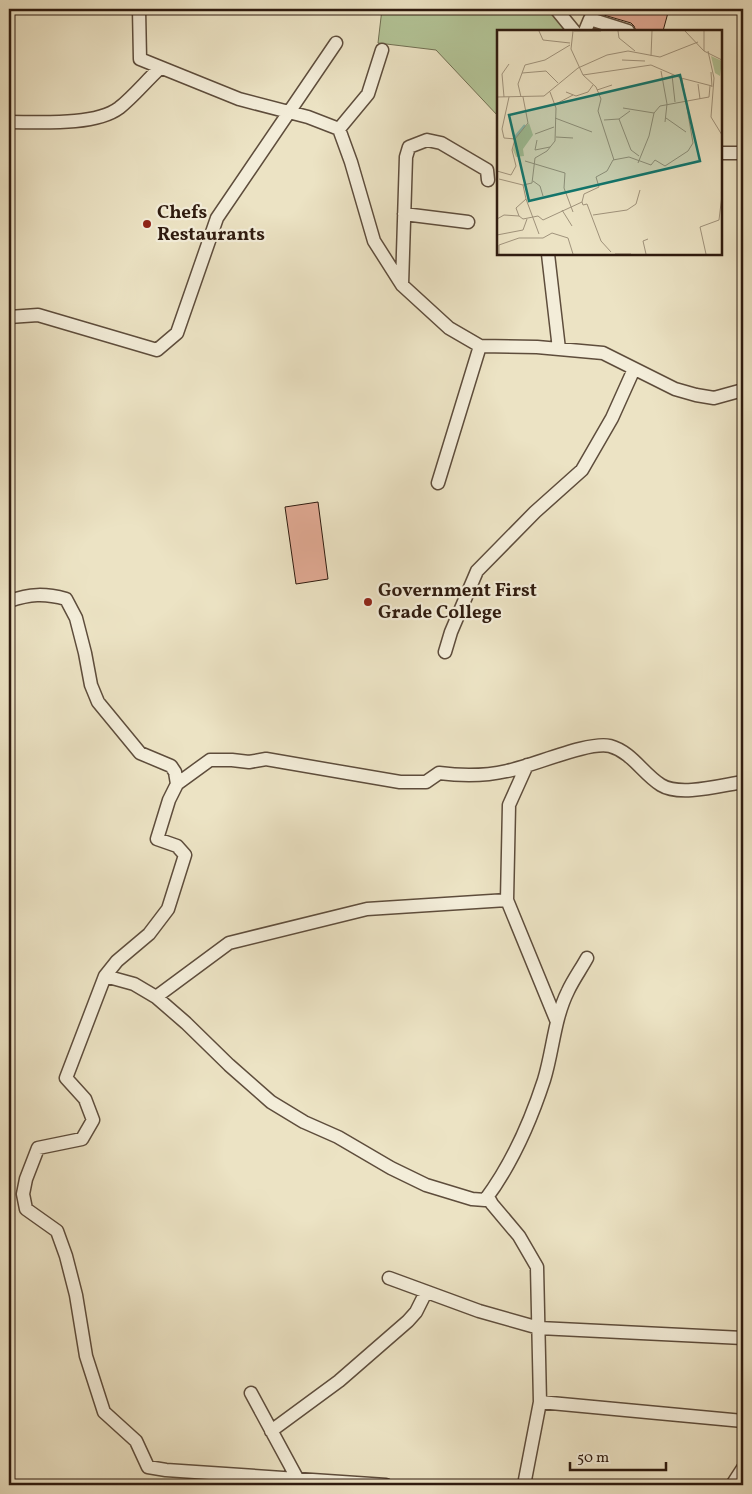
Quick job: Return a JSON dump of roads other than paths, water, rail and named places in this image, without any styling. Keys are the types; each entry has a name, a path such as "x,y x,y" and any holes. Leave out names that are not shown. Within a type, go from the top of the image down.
{"street":[{"path":"139,9 140,58 160,68 193,79 239,99 308,117 339,129 351,162 374,241 402,285 449,328 480,346 603,353 675,389 696,395 714,398 743,390"},
{"path":"556,9 573,30"},
{"path":"585,30 590,19 625,30"},
{"path":"9,317 38,315 157,350 177,333 217,218 336,43"},
{"path":"339,129 368,94 382,50"},
{"path":"9,122 55,122 102,117 118,109 160,68"},
{"path":"402,285 406,157 409,147 427,140 450,147 487,170 488,180"},
{"path":"722,153 743,153"},
{"path":"404,214 468,222"},
{"path":"548,255 559,349"},
{"path":"438,482 480,346"},
{"path":"445,652 477,571 535,512 582,470 612,418 634,369"},
{"path":"9,601 26,595 49,594 66,599 76,618 86,653 91,685 98,702 140,753 170,766 175,772 177,784"},
{"path":"386,1485 166,1470 148,1467 136,1441 104,1412 86,1356 76,1295 66,1256 57,1231 26,1209 23,1194 26,1179 38,1148 82,1140 93,1120 85,1099 66,1078 105,976 117,961 149,934 168,909 185,855 177,846 157,840 169,800 177,784 210,760 249,762 266,759 400,782 426,782 440,773 463,776 508,771 588,747 609,746 626,753 662,786 678,791 743,782"},
{"path":"527,765 509,805 507,900 557,1022"},
{"path":"156,997 228,943 367,909 507,900"},
{"path":"105,976 134,984 156,997 271,1102 304,1122 338,1137 391,1168 426,1185 472,1199 485,1200 505,1173 524,1136 544,1079 557,1022 567,992 587,958"},
{"path":"488,1197 520,1236 537,1267 540,1402 524,1485"},
{"path":"389,1278 479,1311 539,1328 743,1338"},
{"path":"271,1431 338,1381 408,1321 416,1312 426,1292"},
{"path":"251,1393 297,1478"},
{"path":"540,1402 743,1421"},
{"path":"732,1485 743,1468"}],"place":[{"name":"Chefs Restaurants","path":"147,224"},
{"name":"Government First Grade College","path":"368,602"}]}
